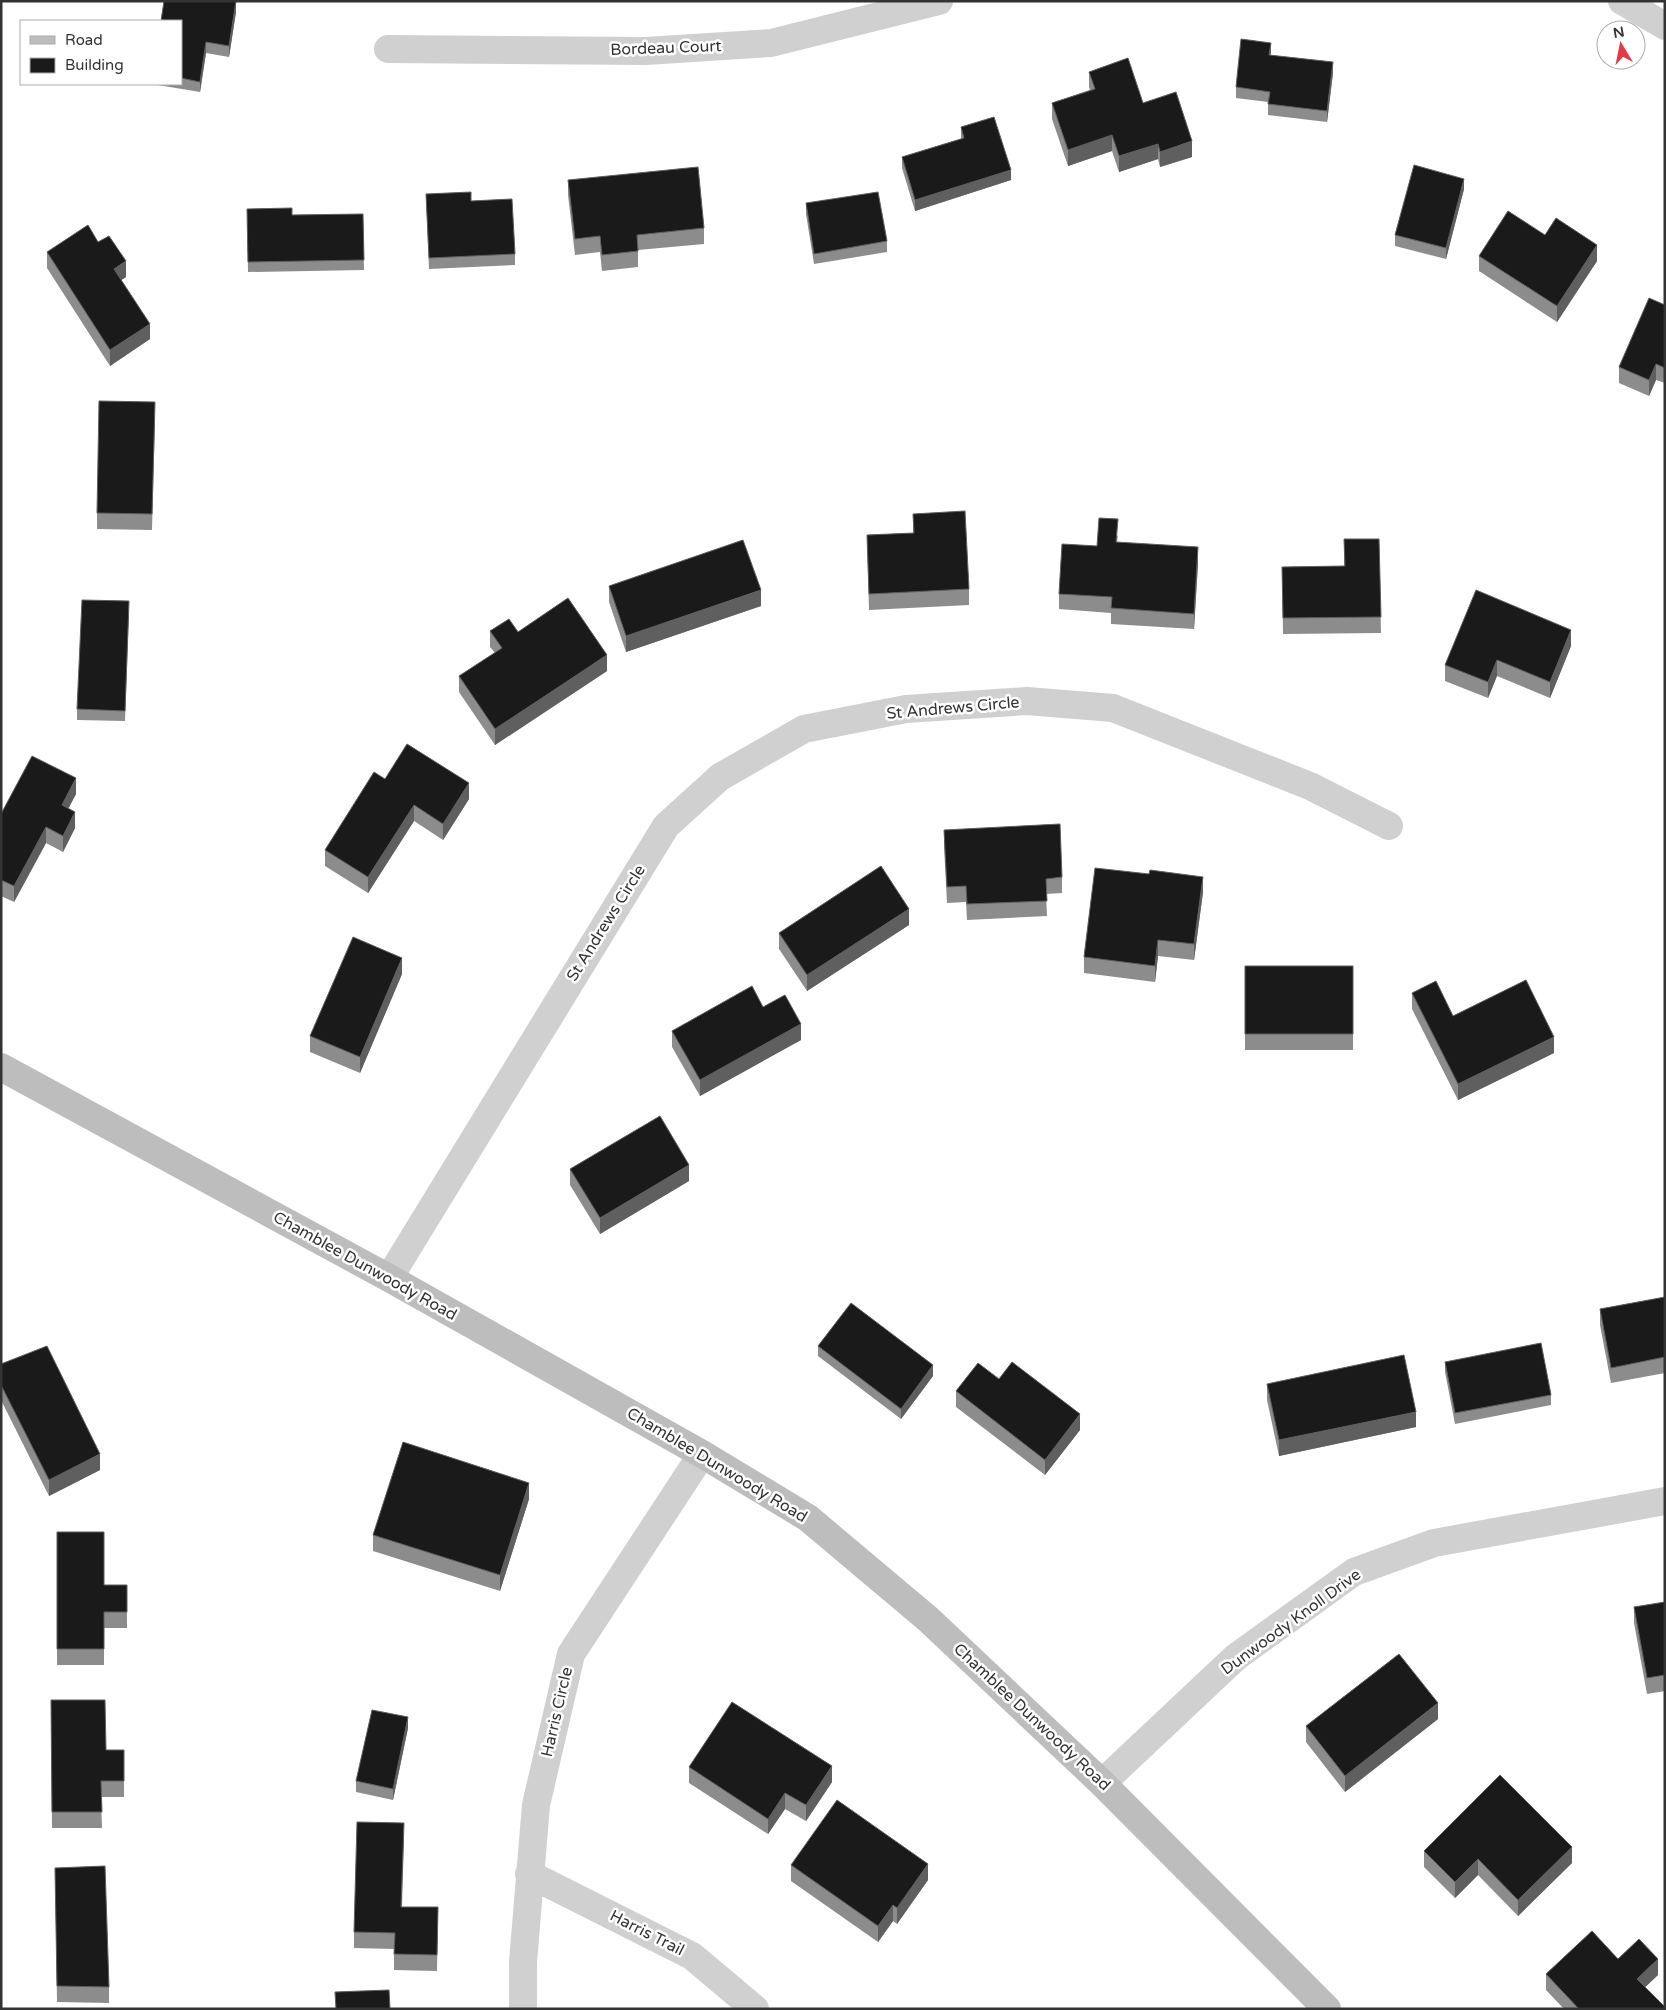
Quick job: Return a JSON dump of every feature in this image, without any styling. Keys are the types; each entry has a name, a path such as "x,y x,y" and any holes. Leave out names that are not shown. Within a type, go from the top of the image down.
{"street":[{"name":"Bordeau Court","path":"388,49 646,52 772,43 939,1"},
{"path":"1622,1 1665,26"},
{"name":"St Andrews Circle","path":"389,1278 666,826 720,777 804,730 906,709 1026,701 1113,708 1310,786 1389,826"},
{"name":"Chamblee Dunwoody Road","path":"1,1066 389,1278 702,1454 808,1518 928,1619 1102,1783 1327,2009"},
{"name":"Harris Circle","path":"523,2009 523,1962 536,1805 571,1654 702,1454"},
{"name":"Dunwoody Knoll Drive","path":"1102,1783 1236,1657 1354,1572 1434,1543 1665,1500"},
{"name":"Harris Trail","path":"529,1874 692,1956 756,2009"}],"building":[{"path":"164,1 236,1 229,46 206,42 200,82 182,78 182,20 161,20"},
{"path":"1241,39 1271,43 1269,55 1333,62 1327,111 1268,104 1270,92 1236,87"},
{"path":"1128,58 1143,103 1176,92 1192,141 1160,152 1158,144 1119,156 1112,135 1068,150 1052,103 1095,89 1089,72"},
{"path":"994,117 1011,170 915,200 902,157 964,138 961,127"},
{"path":"1414,165 1464,179 1446,248 1395,235"},
{"path":"698,167 704,228 637,235 638,251 602,255 600,236 575,239 568,180"},
{"path":"471,192 471,201 512,199 515,254 429,258 426,194"},
{"path":"878,192 887,241 814,254 806,203"},
{"path":"292,208 292,215 363,214 364,260 248,262 247,209"},
{"path":"1508,211 1545,235 1556,218 1597,245 1557,306 1479,256"},
{"path":"88,225 98,242 109,236 126,261 114,269 150,324 110,350 47,252"},
{"path":"1649,298 1665,305 1665,368 1656,364 1649,380 1619,367"},
{"path":"99,401 155,402 152,514 97,513"},
{"path":"965,511 969,589 869,594 867,535 914,533 913,514"},
{"path":"1099,518 1118,519 1116,542 1198,547 1194,614 1111,608 1112,597 1059,594 1062,544 1097,546"},
{"path":"1344,539 1379,539 1381,617 1283,618 1282,567 1345,566"},
{"path":"743,540 761,590 626,636 609,586"},
{"path":"1476,590 1571,630 1550,682 1497,660 1488,682 1445,665"},
{"path":"568,598 607,655 495,729 459,676 502,648 490,631 509,619 518,632"},
{"path":"82,600 129,601 125,711 77,709"},
{"path":"407,744 469,783 443,824 414,805 368,877 325,850 374,772 385,779"},
{"path":"32,756 76,778 62,805 75,812 63,836 46,827 14,886 1,880 1,814"},
{"path":"1060,824 1062,877 1046,879 1047,901 967,904 966,886 947,887 944,830"},
{"path":"881,866 909,909 807,975 779,933"},
{"path":"1095,868 1149,874 1150,870 1203,877 1194,944 1158,940 1155,966 1084,957"},
{"path":"353,937 402,958 360,1057 310,1036"},
{"path":"1245,966 1353,966 1353,1034 1245,1034"},
{"path":"1526,980 1554,1037 1458,1084 1412,993 1436,981 1453,1016"},
{"path":"752,986 763,1007 785,995 801,1024 700,1080 672,1031"},
{"path":"660,1116 689,1165 600,1218 570,1169"},
{"path":"1665,1297 1665,1357 1611,1368 1600,1309"},
{"path":"851,1303 933,1365 901,1409 818,1346"},
{"path":"1541,1343 1551,1395 1455,1413 1445,1362"},
{"path":"47,1346 100,1454 49,1480 1,1385 1,1364"},
{"path":"1404,1355 1416,1412 1279,1440 1267,1384"},
{"path":"1012,1362 1080,1414 1045,1460 956,1391 978,1363 999,1379"},
{"path":"403,1442 529,1483 500,1575 373,1535"},
{"path":"57,1532 104,1532 104,1585 127,1585 127,1612 104,1612 104,1649 57,1649"},
{"path":"1665,1602 1665,1675 1647,1678 1634,1607"},
{"path":"1399,1654 1438,1703 1345,1776 1306,1726"},
{"path":"51,1700 105,1700 106,1750 124,1750 124,1781 101,1781 102,1812 52,1812"},
{"path":"732,1702 832,1766 806,1805 785,1793 768,1819 689,1767"},
{"path":"372,1710 408,1717 393,1789 356,1781"},
{"path":"1500,1775 1572,1847 1518,1900 1478,1859 1455,1882 1424,1851"},
{"path":"837,1800 928,1864 897,1908 893,1905 878,1926 791,1865"},
{"path":"357,1822 404,1823 401,1907 438,1907 437,1955 394,1954 395,1933 354,1932"},
{"path":"105,1866 109,1987 57,1986 55,1868"},
{"path":"1592,1931 1618,1959 1639,1939 1658,1959 1637,1979 1665,2009 1579,2009 1546,1974"},
{"path":"389,1990 390,2009 336,2009 335,1992"}]}
